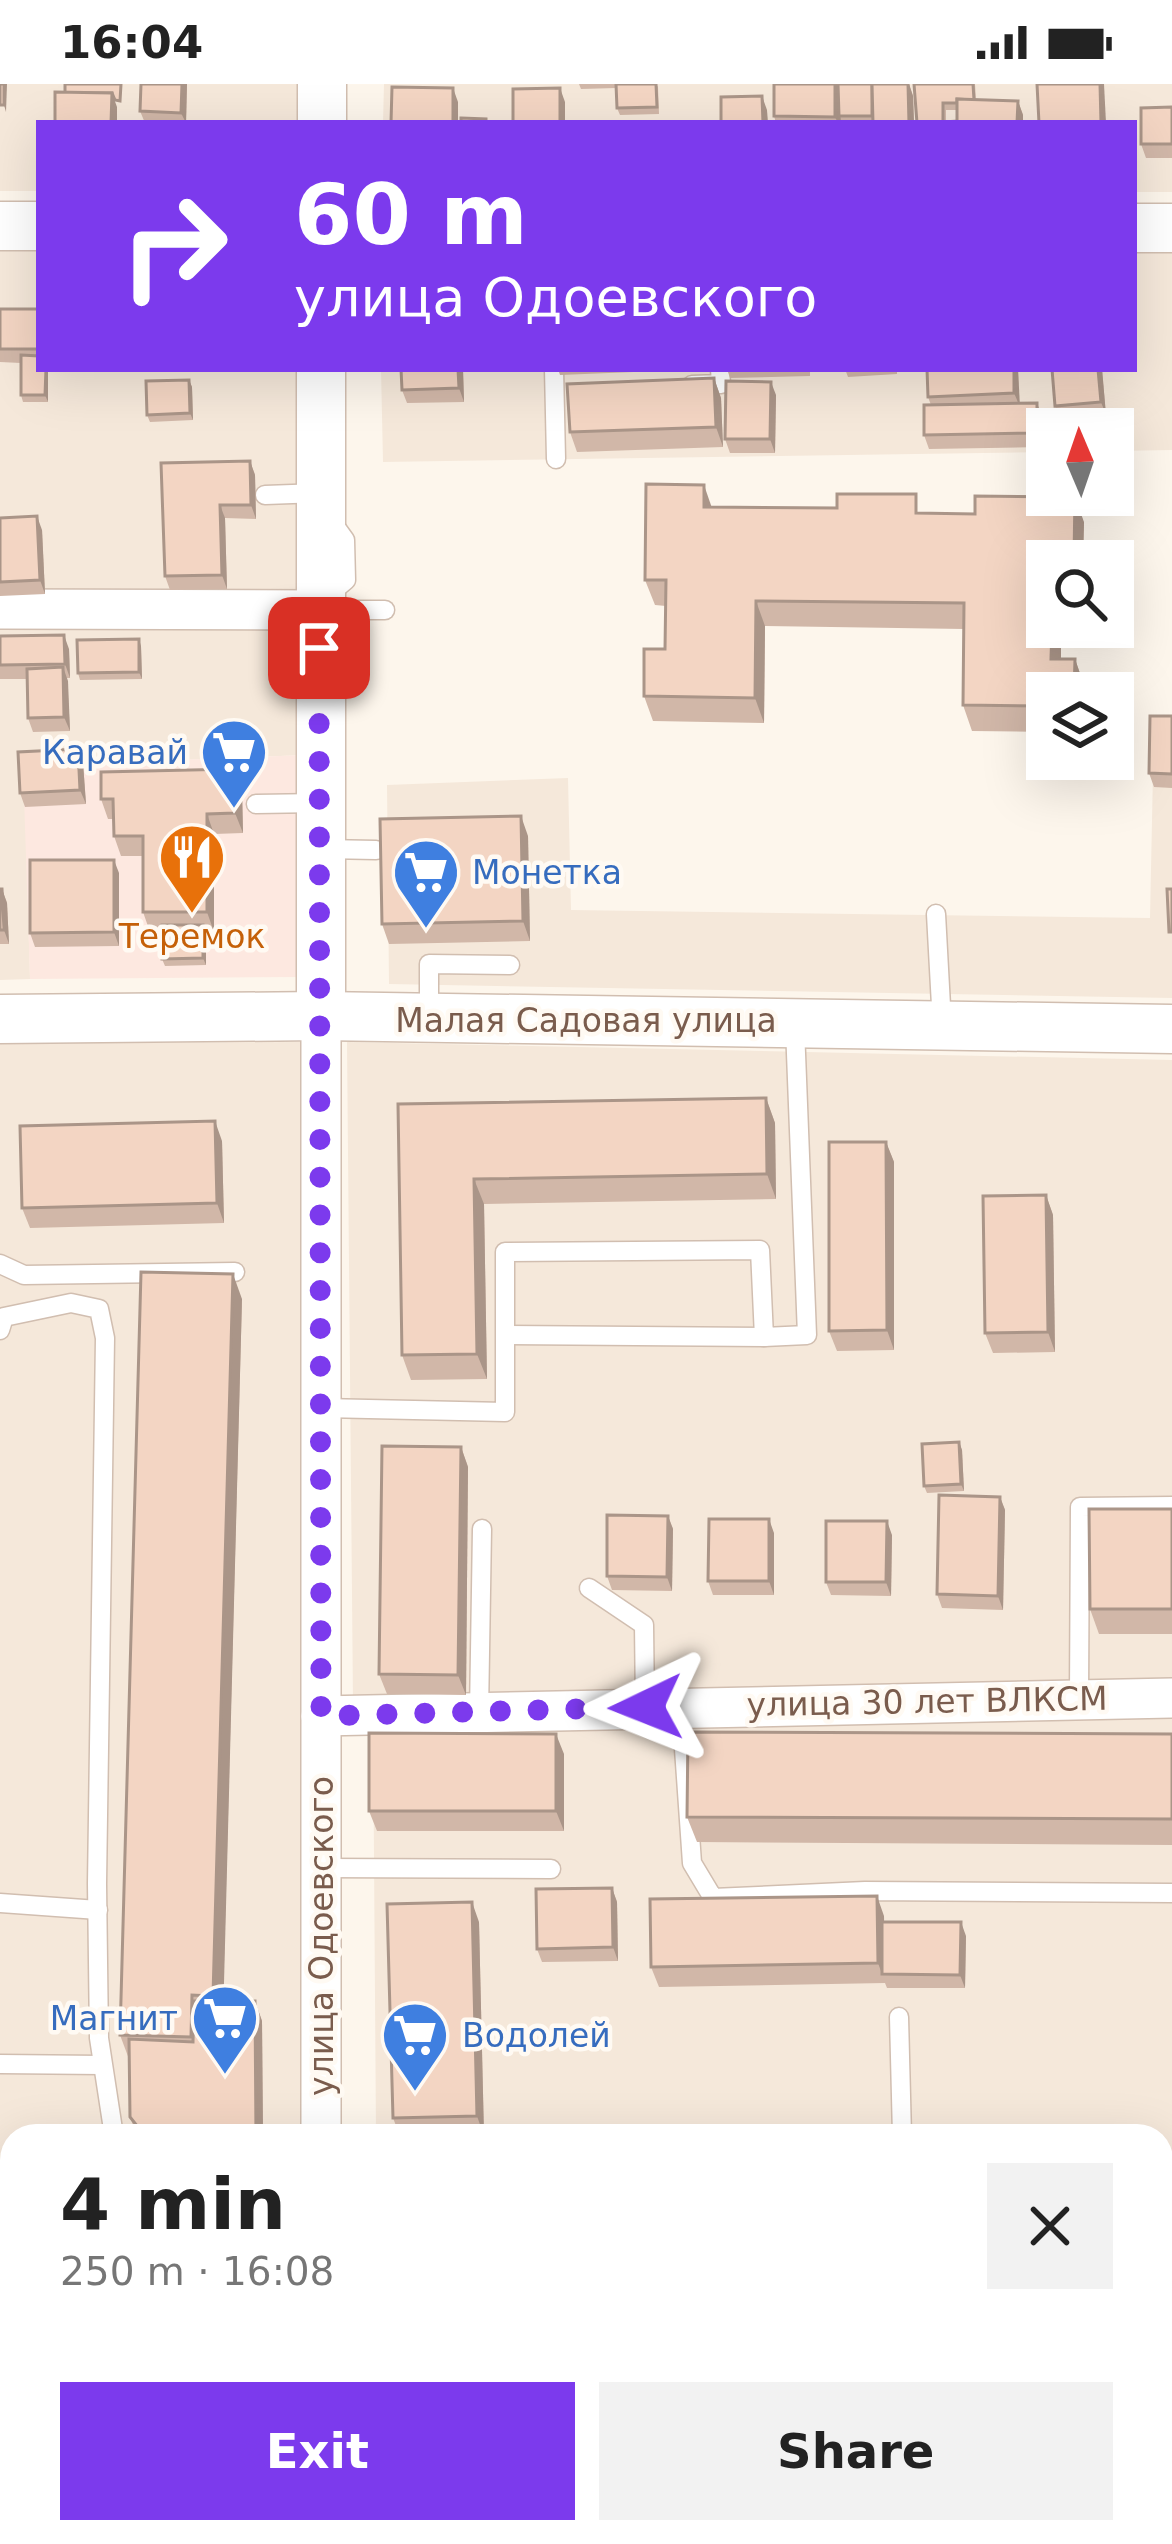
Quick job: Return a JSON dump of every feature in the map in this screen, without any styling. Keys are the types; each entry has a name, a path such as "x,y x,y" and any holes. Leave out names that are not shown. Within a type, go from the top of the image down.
{"street":[{"path":"322,84 322,120"},
{"path":"0,226 36,226"},
{"path":"1137,227 1172,228"},
{"name":"улица Одоевского","path":"321,372 321,2124"},
{"path":"0,609 319,606"},
{"name":"Малая Садовая улица","path":"0,1019 321,1016 1172,1029"},
{"name":"улица 30 лет ВЛКСМ","path":"321,1716 1172,1698"}],"lane":[{"path":"554,372 556,459"},
{"path":"677,386 721,384 720,372"},
{"path":"266,495 320,498"},
{"path":"319,606 385,610"},
{"path":"256,804 376,850"},
{"path":"936,914 942,1024"},
{"path":"429,1019 430,964 510,965"},
{"path":"507,1335 807,1335 795,1022"},
{"path":"323,1408 505,1412 505,1252 760,1250 764,1337"},
{"path":"0,1264 24,1275 235,1272"},
{"path":"0,1330 4,1317 71,1303 99,1309 105,1338 98,1910 102,2065 112,2124"},
{"path":"1079,1698 1080,1507 1172,1506"},
{"path":"479,1713 482,1528"},
{"path":"589,1588 644,1625 692,1863 713,1898 865,1891 1172,1894"},
{"path":"321,1868 551,1869"},
{"path":"0,1903 98,1910"},
{"path":"899,2017 902,2124"},
{"path":"0,2064 102,2065"}],"shaded area":[{"path":"0,84 300,84 301,120 36,120 36,191 0,191"},
{"path":"384,84 1172,84 1172,192 1137,192 1137,120 383,120"},
{"path":"1137,247 1172,247 1172,450 1134,451 1134,408 1026,408 1026,452 383,462 381,372 1137,372"},
{"path":"0,248 36,248 36,372 302,372 303,589 227,589 135,599 0,588"},
{"path":"0,616 304,616 305,755 24,766 30,979 0,980"},
{"path":"1154,723 1172,723 1172,998 389,984 387,785 568,778 571,910 1150,918"},
{"path":"305,755 301,977 30,979 23,766"},
{"path":"304,1042 304,2124 0,2124 0,1043"},
{"path":"347,1042 1172,1060 1172,1684 353,1704"},
{"path":"373,1718 1172,1718 1172,2124 376,2124"}],"building":[{"path":"65,84 121,84 120,101 112,93 65,93"},
{"path":"141,84 182,84 181,113 140,111"},
{"path":"616,84 656,84 657,107 617,108"},
{"path":"774,84 835,84 835,117 774,116"},
{"path":"838,84 872,84 872,116 839,116"},
{"path":"872,84 908,84 909,120 873,120"},
{"path":"914,84 973,84 974,100 943,103 943,120 917,120"},
{"path":"1037,84 1100,84 1101,120 1039,120"},
{"path":"392,87 453,88 453,120 391,120"},
{"path":"560,88 560,120 513,120 513,89"},
{"path":"55,92 112,93 111,120 55,120"},
{"path":"762,96 763,120 721,120 721,97"},
{"path":"957,99 1018,101 1017,120 957,120"},
{"path":"1172,107 1172,144 1141,144 1141,108"},
{"path":"0,309 36,309 36,349 0,349"},
{"path":"21,355 36,356 36,372 46,372 45,395 21,395"},
{"path":"401,372 458,372 459,388 402,390"},
{"path":"927,372 1014,372 1014,393 928,397"},
{"path":"1052,372 1098,372 1101,402 1055,406"},
{"path":"714,378 716,427 570,432 567,384"},
{"path":"189,380 190,413 147,415 146,381"},
{"path":"726,381 771,382 770,439 725,439"},
{"path":"1037,403 1037,408 1026,408 1026,433 924,435 924,405"},
{"path":"250,461 251,505 220,505 222,575 165,576 161,463"},
{"path":"646,484 704,485 704,507 837,508 837,494 916,494 916,513 975,514 975,496 1026,497 1026,516 1075,516 1074,540 1026,540 1026,648 1051,648 1051,659 1075,659 1075,672 1026,672 1026,706 963,705 964,603 756,601 755,698 644,696 644,649 665,649 666,580 645,580"},
{"path":"37,516 40,580 0,582 0,518"},
{"path":"64,635 65,664 0,665 0,636"},
{"path":"139,639 139,672 78,673 77,640"},
{"path":"63,667 64,717 28,718 27,669"},
{"path":"1150,716 1172,716 1172,774 1149,773"},
{"path":"78,749 80,790 20,793 18,752"},
{"path":"235,769 235,813 207,814 207,912 143,912 143,836 114,836 113,799 101,799 101,772"},
{"path":"521,816 523,921 382,924 380,819"},
{"path":"30,860 114,860 114,932 30,933"},
{"path":"2,889 4,930 0,930"},
{"path":"1167,889 1172,889 1172,932 1169,932"},
{"path":"162,925 203,925 203,958 162,959"},
{"path":"766,1098 767,1174 474,1179 477,1354 402,1355 398,1104"},
{"path":"215,1121 217,1203 22,1208 20,1126"},
{"path":"829,1142 886,1142 887,1330 829,1331"},
{"path":"1046,1195 1048,1332 985,1333 983,1196"},
{"path":"141,1272 233,1274 213,1996 192,1995 191,2037 120,2035"},
{"path":"959,1442 961,1484 924,1486 922,1444"},
{"path":"382,1446 461,1447 458,1675 379,1674"},
{"path":"939,1495 1000,1497 998,1596 937,1594"},
{"path":"1089,1509 1172,1509 1172,1609 1090,1609"},
{"path":"607,1515 668,1516 667,1577 607,1576"},
{"path":"709,1519 769,1519 769,1581 708,1581"},
{"path":"826,1521 887,1521 886,1582 826,1582"},
{"path":"688,1732 1172,1734 1172,1819 687,1817"},
{"path":"369,1733 556,1734 556,1811 369,1811"},
{"path":"612,1888 613,1947 537,1949 536,1889"},
{"path":"877,1896 878,1963 651,1967 650,1899"},
{"path":"472,1902 477,2116 393,2118 387,1904"},
{"path":"882,1922 961,1922 960,1975 882,1974"},
{"path":"194,2001 255,2001 256,2124 136,2124 130,2117 129,2039 193,2042"}],"place":[{"name":"Каравай","path":"234,811"},
{"name":"Теремок","path":"192,916"},
{"name":"Монетка","path":"426,931"},
{"name":"Магнит","path":"225,2077"},
{"name":"Водолей","path":"415,2094"}],"route":[{"path":"319,648 321,1716 646,1707"}]}
